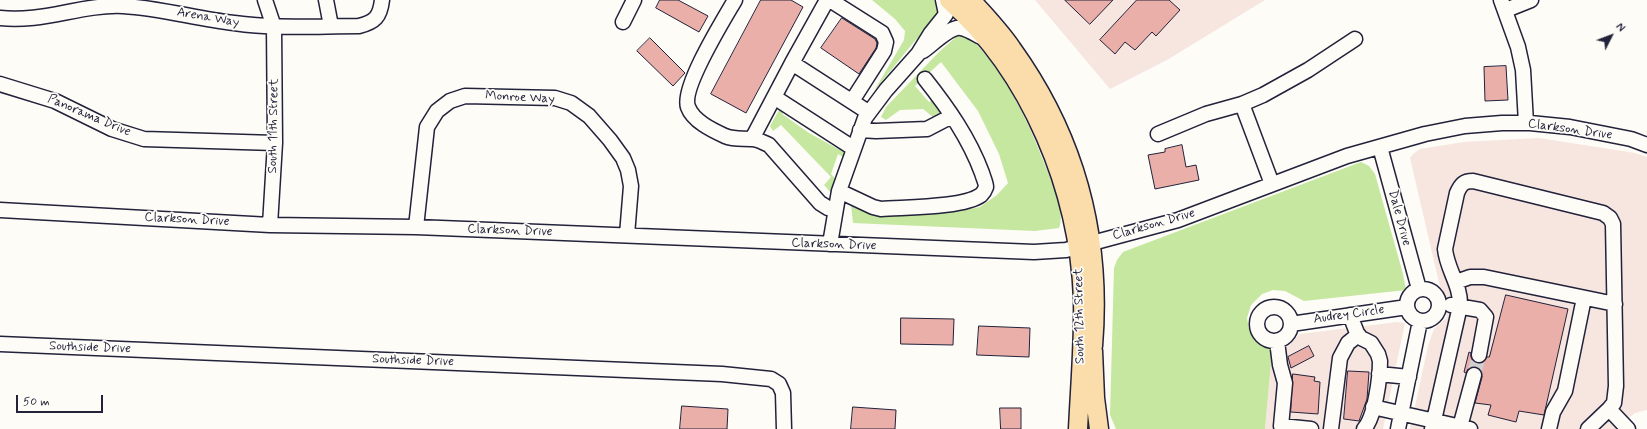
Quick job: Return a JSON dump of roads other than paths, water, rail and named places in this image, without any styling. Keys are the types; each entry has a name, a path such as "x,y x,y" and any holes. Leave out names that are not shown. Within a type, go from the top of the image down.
{"main road":[{"name":"South 12th Street","path":"962,3 1023,93 1041,125 1066,190 1084,244 1096,294 1096,313 1087,429"},
{"name":"South 12th Street","path":"962,3 1011,48 1028,72 1049,109 1075,171 1084,244 1083,326 1078,429"},
{"path":"1093,351 1095,398 1099,429"}],"street":[{"name":"South 11th Street","path":"264,0 274,27 275,143 270,224"},
{"path":"326,0 331,26"},
{"name":"Arena Way","path":"0,18 29,19 99,7 122,6 155,9 234,23 274,27 359,26 368,24 380,14 382,0"},
{"path":"623,22 634,0"},
{"path":"735,0 700,64 688,90 686,99 689,110 696,120 725,136 740,140 752,139 769,146 820,203 835,210"},
{"path":"752,139 826,0"},
{"path":"830,0 882,33 886,42 884,51 852,101"},
{"path":"830,244 839,191 860,130 868,112 918,54 931,33 946,14 943,0"},
{"path":"1526,123 1523,70 1518,47 1503,5 1531,0"},
{"path":"918,54 950,31 957,28 968,30 986,39"},
{"path":"1158,134 1206,114 1242,104 1264,94 1308,70 1355,39"},
{"path":"792,63 868,112"},
{"path":"839,191 873,207 881,209 961,202 980,195 984,191 986,187 975,157 945,104 925,79"},
{"name":"Panorama Drive","path":"0,84 55,101 112,129 144,139 275,143"},
{"name":"Monroe Way","path":"416,228 427,127 437,111 450,101 465,96 555,98 571,103 589,116 610,140 622,158 628,170 631,186 627,236"},
{"path":"774,97 854,148"},
{"path":"1242,104 1272,184"},
{"path":"860,130 876,131 927,129 952,116"},
{"name":"Clarkson Drive","path":"0,210 270,224 416,228 1034,252 1065,250 1178,220 1347,156 1425,134 1465,126 1526,123 1570,127 1630,139 1647,145"},
{"name":"Dale Drive","path":"1380,147 1419,289"},
{"path":"1433,425 1460,306 1461,295 1446,257 1446,249 1457,192 1461,185 1466,181 1473,181 1603,213 1610,218 1613,224 1616,386 1614,402 1609,409 1588,429"},
{"path":"1456,282 1470,277 1484,277 1614,304"},
{"path":"1419,289 1424,289 1434,293 1439,302 1440,308 1435,317 1430,320 1420,321 1411,317 1407,307 1407,302 1411,294 1419,289"},
{"path":"1549,429 1553,412 1565,391 1584,298"},
{"path":"1439,302 1480,310 1486,318 1479,355"},
{"name":"Audrey Circle","path":"1291,324 1407,307"},
{"path":"1271,308 1282,310 1290,318 1291,324 1289,333 1286,337 1277,341 1272,341 1262,335 1258,325 1261,314 1271,308"},
{"path":"1350,315 1358,335 1371,343 1378,354 1380,361 1373,407 1368,424 1364,429"},
{"path":"1398,429 1420,321"},
{"path":"1331,429 1340,358 1348,344 1358,335"},
{"path":"1277,341 1280,365 1285,383 1281,426 1311,429"},
{"name":"Southside Drive","path":"0,344 722,374 764,378 771,379 779,384 783,393 784,429"},
{"path":"1379,374 1409,377"},
{"path":"1373,407 1402,414 1433,425 1465,428 1474,375"},
{"path":"1609,409 1628,429"}],"tunnel":[{"path":"1474,375 1479,355"}]}
